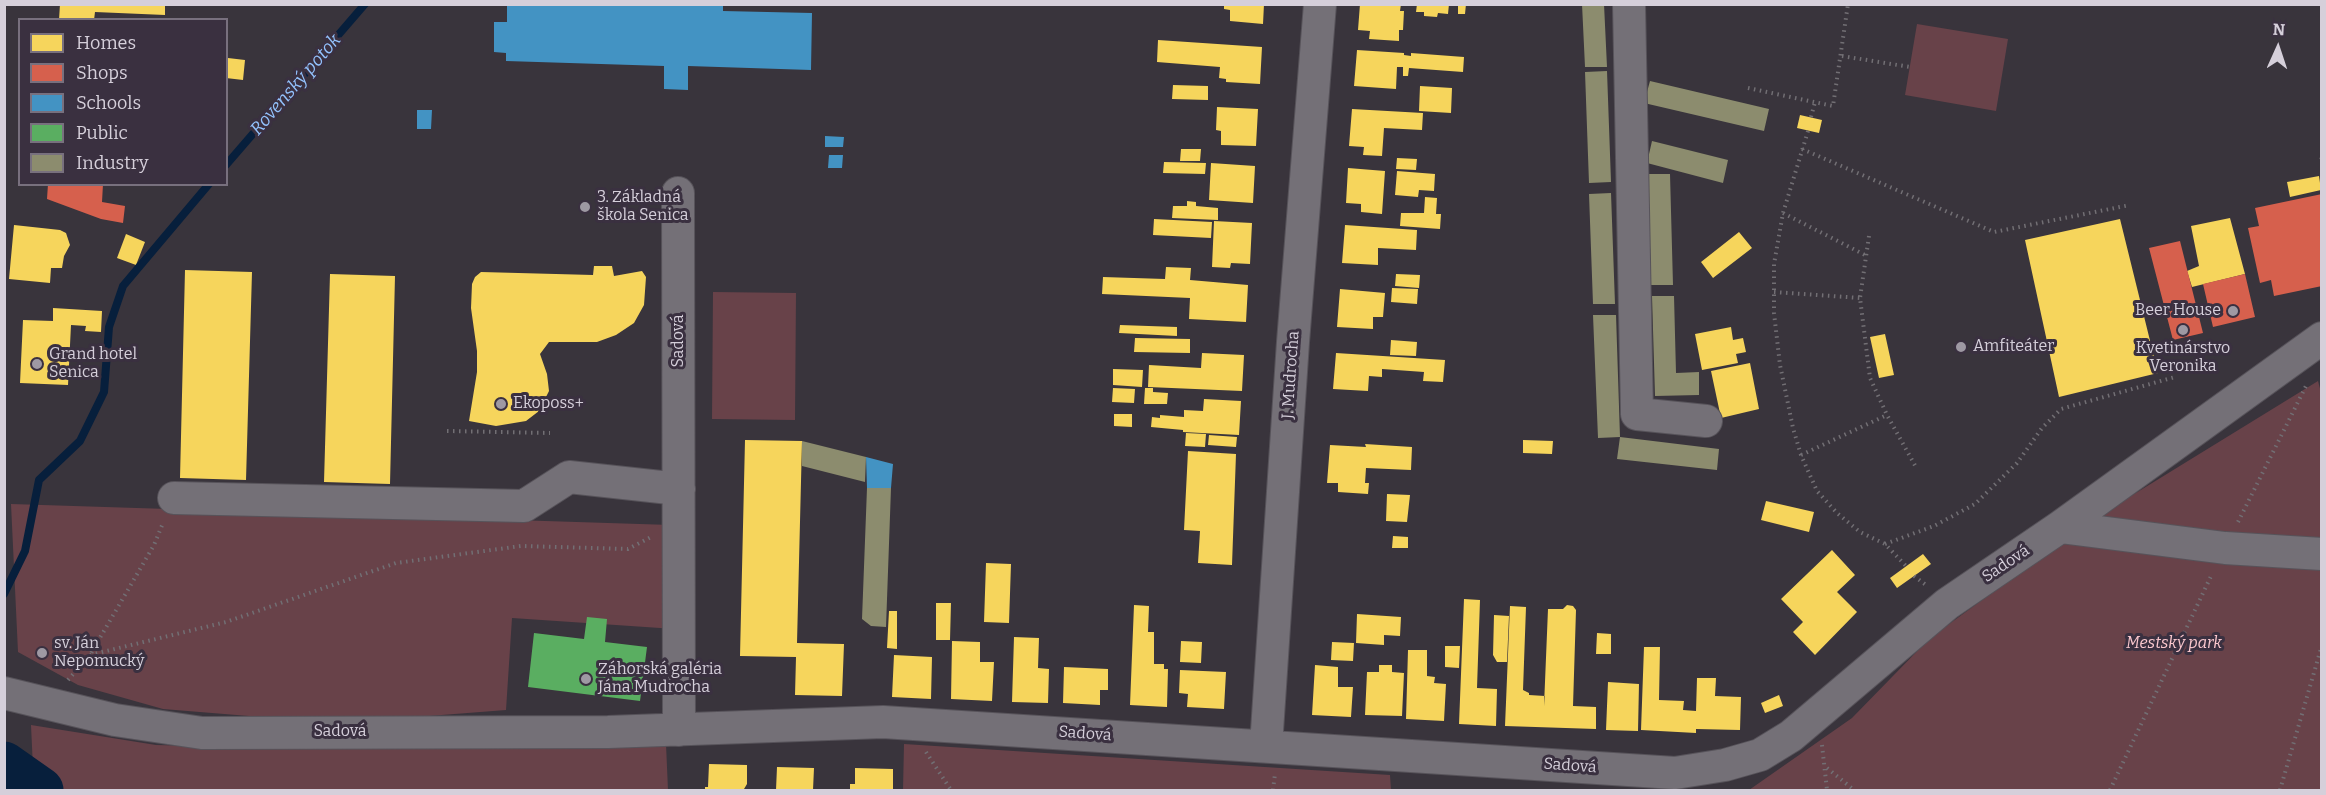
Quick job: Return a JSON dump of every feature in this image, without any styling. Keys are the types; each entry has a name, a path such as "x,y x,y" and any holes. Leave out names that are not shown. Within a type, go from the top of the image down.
{"street":[{"name":"J. Mudrocha","path":"1271,757 1293,342 1320,4"},
{"path":"1629,4 1637,414 1706,422"},
{"name":"Sadová","path":"678,193 679,729"},
{"name":"Sadová","path":"4,693 115,720 202,733 679,729 883,722 1271,757 1675,773 1725,765 1760,755 1791,736 1947,604 2060,527 2322,338"},
{"path":"174,498 524,506 569,477 680,489"},
{"path":"2060,527 2224,548 2322,554"}],"path":[{"path":"1748,88 1833,106 1848,4"},
{"path":"1842,56 1910,67"},
{"path":"1811,117 1815,102"},
{"path":"1808,131 1783,213 1774,264 1774,313 1780,365 1792,429 1817,491 1837,513 1860,532 1886,544 1906,566"},
{"path":"1802,149 1994,232 2130,205"},
{"path":"1783,213 1865,255"},
{"path":"1869,236 1860,298 1870,378 1887,415 1917,469"},
{"path":"1774,291 1860,298"},
{"path":"1886,544 1934,526 1976,504 2017,463 2042,428 2061,409 2175,377"},
{"path":"1801,455 1887,415"},
{"path":"447,430 550,433"},
{"path":"62,688 90,655 154,545 174,498"},
{"path":"90,655 226,622 396,563 521,546 628,549 653,537"},
{"path":"2280,790 2322,645"},
{"path":"1821,742 1827,790"},
{"path":"922,746 951,790"},
{"path":"1271,757 1273,790"},
{"path":"1826,768 1854,790"}],"green space":[{"path":"1917,24 2008,39 1996,111 1905,95"},
{"path":"713,292 796,293 795,420 712,419"},
{"name":"Mestský park","path":"2318,381 2322,396 2322,561 2317,568 2322,573 2321,790 1749,790 1852,718 1930,638 2092,520"},
{"path":"11,504 671,525 675,629 512,618 506,710 416,717 261,717 163,709 78,685 18,652"},
{"path":"31,725 156,745 277,748 666,744 668,790 34,790"},
{"path":"904,744 1390,775 1391,790 903,790"}],"building: Homes":[{"path":"60,4 165,4 165,15 95,12 94,18 59,18"},
{"path":"1224,4 1264,4 1263,24 1230,21 1230,10 1224,9"},
{"path":"1360,4 1401,4 1400,11 1404,11 1403,30 1399,30 1399,41 1369,39 1370,31 1358,30"},
{"path":"1417,4 1449,4 1448,14 1438,13 1437,17 1424,16 1424,12 1416,12"},
{"path":"1458,4 1466,4 1465,14 1458,14"},
{"path":"1158,40 1262,47 1260,84 1226,82 1226,79 1219,78 1220,67 1157,62"},
{"path":"1357,50 1404,53 1404,55 1411,56 1411,53 1464,57 1463,72 1409,68 1408,76 1403,76 1403,67 1397,67 1396,89 1354,86"},
{"path":"228,58 245,60 243,80 228,78"},
{"path":"1173,85 1208,86 1208,100 1172,99"},
{"path":"1420,86 1452,88 1451,113 1419,111"},
{"path":"1217,107 1258,109 1256,146 1221,145 1221,131 1216,130"},
{"path":"1352,109 1423,113 1422,130 1384,128 1382,156 1363,155 1364,147 1349,146"},
{"path":"1800,115 1822,120 1819,133 1797,128"},
{"path":"1181,149 1201,149 1200,161 1180,161"},
{"path":"1397,158 1417,159 1416,170 1396,169"},
{"path":"1164,162 1206,163 1205,174 1163,173"},
{"path":"1211,163 1255,166 1253,203 1209,200"},
{"path":"1348,168 1385,171 1382,214 1361,212 1361,204 1346,203"},
{"path":"1397,171 1435,174 1434,191 1419,190 1418,197 1395,195"},
{"path":"2319,176 2321,190 2290,197 2287,182"},
{"path":"1425,197 1437,198 1436,214 1441,214 1440,229 1400,226 1401,213 1424,213"},
{"path":"1187,201 1196,202 1196,206 1218,208 1218,220 1172,218 1173,206 1187,206"},
{"path":"2230,218 2245,274 2192,287 2187,271 2199,266 2191,226"},
{"path":"1154,219 1212,222 1211,238 1153,235"},
{"path":"2120,219 2158,373 2059,397 2025,240"},
{"path":"1214,221 1252,223 1250,264 1231,263 1230,268 1212,267"},
{"path":"14,225 60,230 66,233 70,245 64,256 62,268 51,268 50,283 9,279"},
{"path":"1345,225 1417,230 1416,250 1378,248 1378,265 1342,263"},
{"path":"1739,232 1752,248 1713,278 1701,262"},
{"path":"126,234 145,242 136,265 117,258"},
{"path":"594,266 612,266 614,276 642,271 646,277 644,305 634,323 616,335 597,342 549,342 540,354 547,374 549,391 539,411 526,421 496,426 469,421 477,372 477,351 471,308 472,284 475,277 481,272 593,275"},
{"path":"1166,267 1191,268 1190,280 1248,285 1246,322 1189,319 1190,298 1102,294 1103,277 1165,279"},
{"path":"185,270 252,272 246,480 180,478"},
{"path":"330,274 395,276 390,484 324,482"},
{"path":"1396,274 1420,275 1419,288 1395,286"},
{"path":"1392,288 1418,289 1417,304 1391,302"},
{"path":"1340,289 1385,293 1383,317 1373,317 1373,329 1337,327"},
{"path":"53,308 102,311 101,332 85,331 86,326 71,325 68,385 20,383 23,320 53,321"},
{"path":"1120,325 1177,327 1177,336 1119,333"},
{"path":"1731,327 1733,340 1743,338 1746,352 1736,354 1738,363 1702,370 1695,334"},
{"path":"1885,334 1894,375 1879,378 1870,337"},
{"path":"1135,338 1190,339 1190,353 1134,352"},
{"path":"1391,340 1417,342 1416,356 1390,355"},
{"path":"1202,353 1244,355 1242,391 1148,387 1149,365 1201,368"},
{"path":"1336,353 1445,360 1443,382 1423,381 1424,372 1382,369 1382,377 1369,376 1368,391 1333,389"},
{"path":"1750,363 1759,409 1721,418 1711,371"},
{"path":"1113,369 1143,370 1142,387 1113,385"},
{"path":"1113,388 1135,389 1134,403 1112,402"},
{"path":"1145,388 1153,388 1153,392 1168,393 1167,404 1144,404"},
{"path":"1204,399 1241,401 1239,435 1183,432 1183,430 1151,427 1152,417 1160,418 1160,415 1184,417 1184,410 1203,411"},
{"path":"1114,414 1132,414 1132,427 1114,426"},
{"path":"1186,433 1206,434 1205,447 1185,446"},
{"path":"1209,435 1237,437 1236,447 1208,445"},
{"path":"745,440 802,441 797,643 844,644 842,696 795,695 796,657 740,656"},
{"path":"1523,440 1553,441 1552,454 1523,453"},
{"path":"1365,444 1412,447 1411,470 1366,468 1365,483 1369,483 1368,494 1338,492 1338,483 1327,483 1330,445 1366,447"},
{"path":"1188,451 1236,454 1232,565 1198,563 1200,531 1184,530"},
{"path":"1387,494 1410,495 1407,522 1386,521"},
{"path":"1766,501 1814,512 1809,532 1761,520"},
{"path":"1393,536 1408,537 1408,548 1392,548"},
{"path":"1832,550 1855,575 1837,592 1857,612 1815,655 1793,632 1803,622 1781,599"},
{"path":"1923,554 1931,564 1897,588 1890,578"},
{"path":"986,563 1011,564 1009,623 984,622"},
{"path":"1464,599 1480,600 1477,688 1497,689 1496,726 1459,724"},
{"path":"936,603 951,603 950,640 936,640"},
{"path":"1134,605 1149,606 1148,632 1154,632 1154,664 1164,664 1164,669 1168,669 1167,707 1130,705"},
{"path":"1510,606 1526,607 1523,690 1529,695 1544,696 1548,609 1573,606 1576,610 1573,706 1596,707 1596,729 1505,726"},
{"path":"889,611 897,611 897,649 887,648"},
{"path":"1357,614 1401,617 1400,636 1384,635 1384,645 1356,643"},
{"path":"1494,615 1509,616 1507,662 1497,662 1493,655"},
{"path":"1597,633 1611,634 1611,654 1596,654"},
{"path":"1014,637 1039,638 1038,668 1049,669 1048,703 1012,702"},
{"path":"952,641 980,642 980,662 994,662 992,701 951,699"},
{"path":"1181,641 1202,642 1201,663 1180,662"},
{"path":"1332,642 1354,643 1353,661 1331,660"},
{"path":"1445,646 1460,646 1459,668 1445,667"},
{"path":"1644,647 1660,647 1659,700 1684,701 1683,710 1696,711 1697,678 1716,678 1715,696 1741,697 1740,730 1696,729 1696,733 1641,730"},
{"path":"1408,650 1427,650 1427,676 1435,677 1434,683 1446,684 1444,721 1406,719"},
{"path":"894,655 932,657 931,699 892,697"},
{"path":"1315,665 1338,667 1338,687 1353,687 1351,717 1312,715"},
{"path":"1379,665 1392,665 1392,672 1404,673 1402,716 1365,715 1367,672 1379,672"},
{"path":"1064,667 1108,669 1108,690 1100,690 1100,705 1063,703"},
{"path":"1180,670 1226,672 1224,709 1187,707 1188,694 1179,693"},
{"path":"1608,682 1639,684 1638,731 1606,730"},
{"path":"1779,695 1783,706 1765,713 1761,703"},
{"path":"709,764 747,765 747,784 744,789 705,790 705,787 708,787"},
{"path":"777,767 814,768 813,790 776,790"},
{"path":"855,768 893,769 893,790 850,790 850,784 855,784"}],"building: Shops":[{"path":"48,186 103,186 102,202 125,206 123,223 101,219 47,199"},
{"path":"2322,194 2322,286 2274,296 2271,280 2260,283 2248,228 2259,226 2255,208"},
{"path":"2180,241 2203,333 2173,340 2149,248"},
{"path":"2245,274 2255,317 2213,327 2203,284"}],"building: Schools":[{"path":"507,4 723,4 723,11 812,13 811,70 688,66 688,90 664,89 664,66 506,61 506,53 494,52 494,22 507,22"},
{"path":"417,110 432,110 431,129 417,129"},
{"path":"825,136 844,137 843,147 825,147"},
{"path":"829,155 843,155 842,168 828,168"},
{"path":"866,457 893,464 891,488 867,488"}],"building: Public":[{"path":"587,617 607,619 605,642 647,647 640,701 528,687 534,633 584,639"}],"building: Industry":[{"path":"1582,4 1604,4 1607,67 1585,67"},
{"path":"1607,71 1611,182 1589,183 1585,72"},
{"path":"1650,81 1769,109 1764,131 1644,103"},
{"path":"1652,141 1728,160 1723,183 1647,163"},
{"path":"1648,174 1670,174 1673,285 1651,285"},
{"path":"1611,193 1615,304 1593,304 1589,194"},
{"path":"1652,296 1674,296 1676,373 1699,372 1699,395 1655,396"},
{"path":"1593,315 1616,315 1620,437 1598,438"},
{"path":"1620,437 1719,449 1717,470 1617,459"},
{"path":"802,441 866,457 865,482 802,466"},
{"path":"867,488 891,488 886,627 871,626 862,619"}],"waterway":[{"name":"Rovenský potok","path":"228,163 365,4"},
{"name":"Rovenský potok","path":"4,594 25,551 39,480 80,441 104,392 109,327 123,286 207,186"},
{"path":"4,764 41,790"}],"place":[{"name":"3. Základná škola Senica","path":"585,207"},
{"name":"Beer House","path":"2233,311"},
{"name":"Kvetinárstvo Veronika","path":"2183,330"},
{"name":"Amfiteáter","path":"1961,347"},
{"name":"Grand hotel Senica","path":"37,364"},
{"name":"Ekoposs+","path":"501,404"},
{"name":"sv. Ján Nepomucký","path":"42,653"},
{"name":"Záhorská galéria Jána Mudrocha","path":"586,679"}]}
